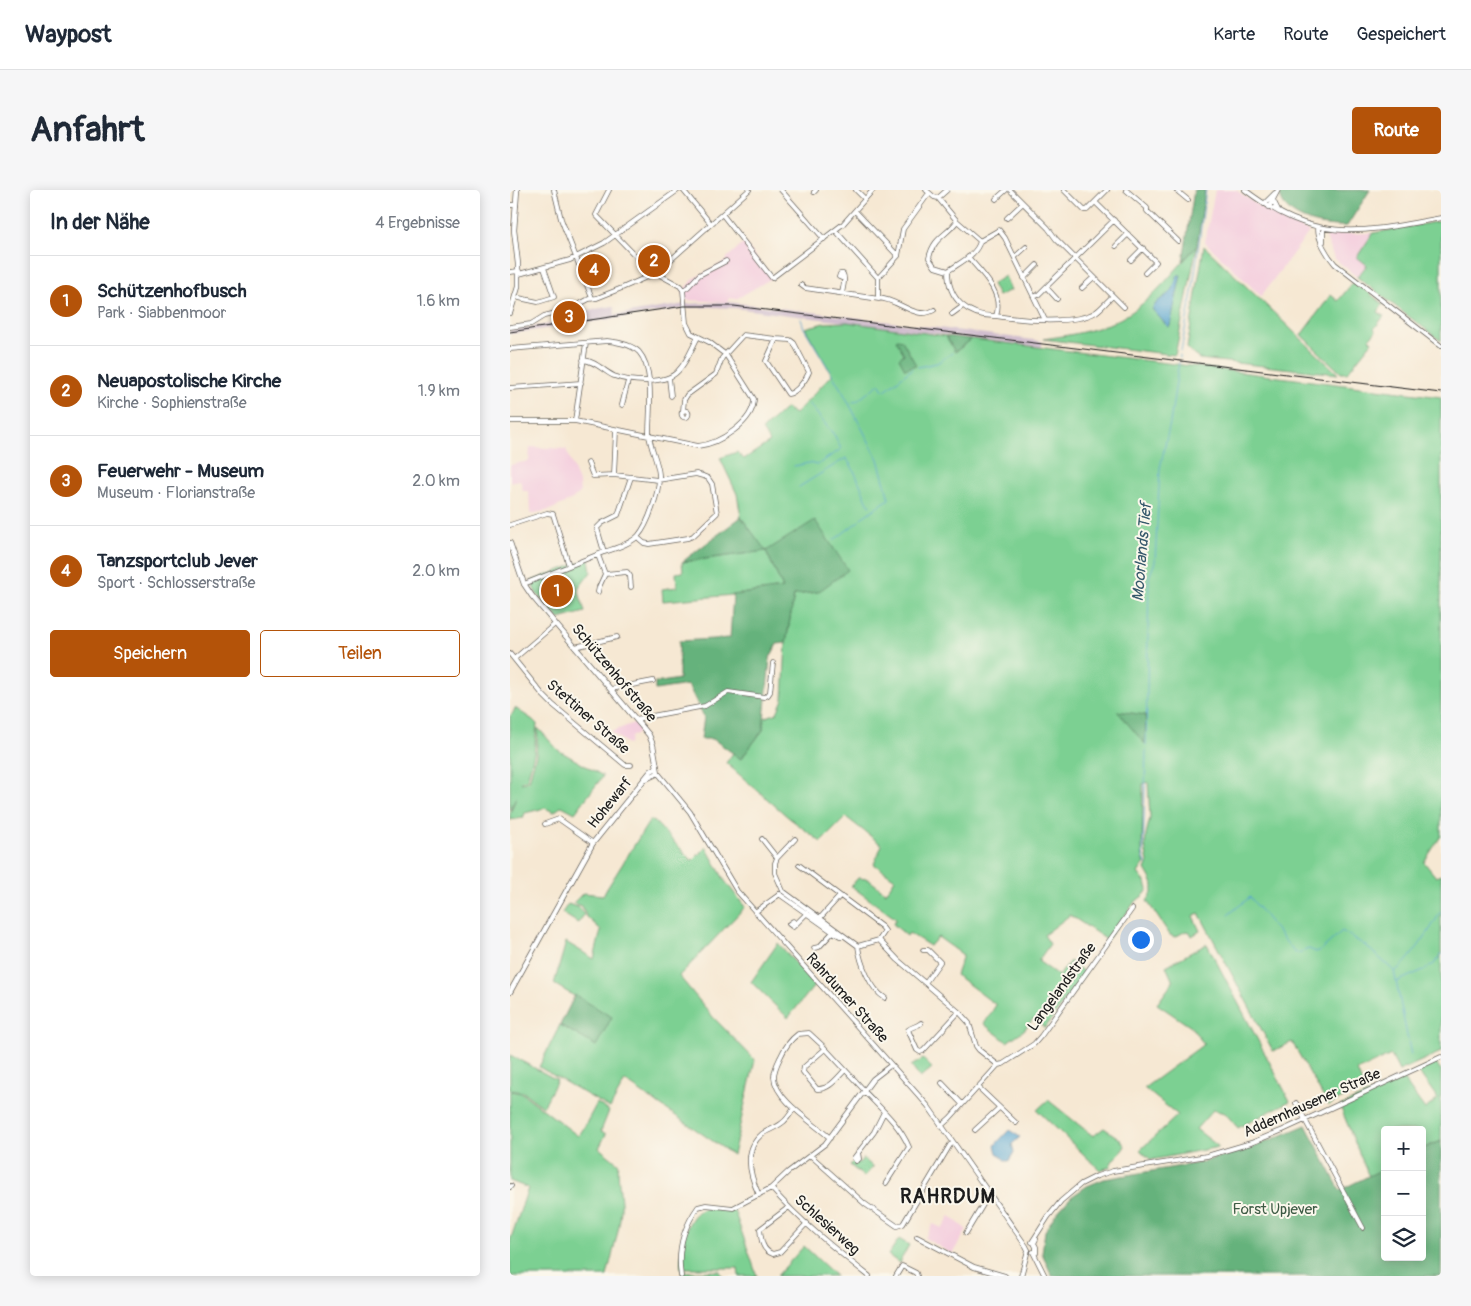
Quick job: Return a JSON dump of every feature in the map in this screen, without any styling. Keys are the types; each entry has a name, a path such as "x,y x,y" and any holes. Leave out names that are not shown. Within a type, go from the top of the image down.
{"main road":[{"path":"510,312 518,297 519,273 514,230 517,190"},
{"name":"Schützenhofstraße","path":"510,543 524,584 555,624 651,737 658,773"},
{"name":"Hohewarf","path":"510,992 593,843 651,771 656,768"},
{"name":"Hohewarf","path":"646,779 658,773"}],"street":[{"path":"554,190 561,219 592,298"},
{"path":"510,421 576,422 698,446 734,431 754,406 754,399 726,355 709,342 691,332 686,323 683,290 680,286 655,274 596,215 609,190"},
{"path":"510,272 519,273 544,268 575,258 615,235 678,190"},
{"path":"683,190 711,224"},
{"path":"510,327 531,324 544,316 568,310 592,298 655,274 749,190"},
{"path":"781,190 824,238"},
{"path":"856,190 865,199"},
{"path":"722,214 772,278 835,230 873,190"},
{"path":"938,198 947,190"},
{"path":"996,199 1006,190"},
{"path":"1010,190 1124,307"},
{"path":"1064,190 1084,210 1087,210 1105,191"},
{"path":"1126,190 1147,208 1147,211 1178,241"},
{"path":"1176,190 1188,200"},
{"path":"1244,190 1269,207 1323,229 1360,231 1441,218"},
{"path":"878,278 898,256 903,230 928,191 938,198 957,221 980,241"},
{"path":"1264,204 1277,191"},
{"path":"1269,207 1277,191"},
{"path":"1273,200 1280,212"},
{"path":"1095,202 1158,261 1146,274"},
{"path":"1006,218 1023,203"},
{"path":"510,205 516,205"},
{"path":"855,211 898,256"},
{"path":"1034,297 1114,220"},
{"path":"948,271 935,267 929,258 930,251 937,239 957,221"},
{"path":"1318,228 1318,234 1329,257 1340,268 1441,346"},
{"path":"1323,229 1322,235 1325,249"},
{"path":"835,230 878,278 879,298"},
{"path":"948,271 968,258 980,241 999,230 1015,257 1045,320"},
{"path":"1116,246 1128,234"},
{"path":"1015,257 1026,247"},
{"path":"1131,260 1143,248"},
{"path":"968,258 984,276 996,294 998,302 996,316"},
{"path":"683,290 699,275 726,261"},
{"path":"1024,278 1037,265"},
{"path":"510,295 538,302 554,297 544,268"},
{"path":"948,271 951,288 963,306 970,312 1022,321 1053,321 1094,313 1112,296"},
{"path":"1082,288 1094,277"},
{"path":"842,293 844,279"},
{"path":"801,285 805,288 892,300 915,312 928,313 934,310"},
{"path":"1046,287 1057,299"},
{"path":"952,314 963,306"},
{"path":"683,411 684,400 687,395 716,374 722,358 743,335 790,340 794,344 809,372 804,381 791,394 788,394 766,361 776,339"},
{"path":"583,360 591,361 612,375 628,381 669,378 680,370 698,337"},
{"path":"510,349 607,341 620,342 639,352 646,363 649,380 649,436 652,454 659,473 647,522 637,537 617,548 524,584"},
{"path":"576,422 586,343"},
{"path":"669,378 671,396"},
{"path":"622,405 628,381"},
{"path":"510,388 581,383"},
{"path":"614,475 616,430"},
{"path":"588,463 593,476 631,476 658,480 696,474 708,478 712,484 717,512 707,523 688,538 649,544 644,543 637,537"},
{"path":"604,552 598,528 602,523 618,515 631,476"},
{"path":"510,526 547,513 553,514 569,566"},
{"path":"598,555 605,574 598,592"},
{"path":"510,563 515,559"},
{"path":"605,574 626,572 630,576 631,588"},
{"path":"514,659 555,624"},
{"path":"575,648 617,637"},
{"name":"Stettiner Straße","path":"510,654 552,704 625,765 631,764"},
{"path":"636,718 705,706 728,692 768,696 773,663"},
{"path":"611,689 653,681"},
{"name":"Rahrdumer Straße","path":"658,773 690,812 731,882 928,1106 1021,1238 1034,1251"},
{"name":"Hohewarf","path":"545,824 559,819 593,843"},
{"path":"762,839 777,858"},
{"path":"795,839 777,858 775,873 781,892 833,932 844,936"},
{"path":"799,865 839,897 882,927 884,931 879,940 858,946"},
{"path":"756,912 781,892"},
{"path":"781,892 858,946 862,966 876,990 885,998"},
{"path":"820,918 839,897"},
{"name":"Langelandstraße","path":"941,1126 998,1065 1003,1064 1034,1044 1042,1036 1132,909"},
{"path":"796,924 807,913"},
{"path":"814,948 819,947 833,932"},
{"path":"879,940 898,960 959,1012 969,1023 976,1046 998,1065"},
{"path":"923,950 928,950 940,962 925,984"},
{"path":"922,1024 908,1030 920,1052 959,1012"},
{"path":"830,1138 784,1100 774,1077 782,1052 795,1036 802,1033 809,1033 825,1048 900,1128 909,1147 886,1183"},
{"path":"825,1048 804,1067 804,1076 810,1079 817,1089 821,1090 828,1087 845,1070"},
{"name":"Addernhausener Straße","path":"1021,1276 1030,1245 1048,1217 1061,1201 1081,1184 1113,1171 1224,1151 1268,1136 1441,1057"},
{"path":"681,1276 679,1265 682,1238 688,1222 698,1207 706,1205 735,1208 771,1188 788,1172 825,1144 873,1079 891,1065"},
{"path":"942,1083 962,1104"},
{"path":"978,1087 1016,1123"},
{"path":"1296,1103 1363,1228"},
{"path":"759,1195 750,1171 752,1147 763,1133 784,1122 794,1108"},
{"path":"975,1130 999,1108"},
{"path":"858,1152 874,1132 884,1112"},
{"path":"810,1155 865,1204 897,1226 903,1224 953,1143"},
{"name":"Schlesierweg","path":"771,1188 837,1251 869,1276"},
{"path":"966,1234 990,1195"},
{"path":"789,1207 760,1229 763,1246 767,1251 773,1254 780,1252 806,1223"},
{"path":"917,1237 974,1267 1005,1276"},
{"path":"1030,1245 1036,1247 1034,1251 1036,1258 1045,1276"},
{"path":"896,1276 902,1266 916,1273 917,1276"}],"shaded area":[{"path":"1215,190 1236,190 1260,207 1309,232 1261,296 1205,242"},
{"path":"1373,233 1357,257 1367,265 1357,277 1334,258 1326,238 1329,234"},
{"path":"744,242 772,278 736,299 729,298 728,302 683,300 683,290 695,278 726,261"},
{"path":"727,302 1042,341 1042,347 735,308 710,307 687,308 510,334 510,330 578,320 577,312 614,306 615,315 686,304"},
{"path":"530,447 566,449 579,482 580,493 571,500 550,510 530,514 529,491 523,491 520,480 510,482 510,465 529,461"},
{"path":"634,723 641,731 631,737 629,745 611,732"},
{"path":"950,1216 967,1230 952,1254 925,1238 933,1224 942,1228"}],"green space":[{"path":"1194,190 1205,190 1197,246 1183,261"},
{"path":"1280,190 1370,190 1347,226 1339,226 1312,222 1295,215 1283,203"},
{"path":"1441,221 1441,341 1357,277 1367,265 1357,257 1373,233"},
{"path":"1197,246 1175,355 1043,339 1096,329 1120,319 1142,304 1156,291"},
{"path":"1204,246 1338,374 1199,359 1187,348"},
{"path":"1005,276 1011,290 998,296 992,284"},
{"path":"1354,281 1383,304 1378,312 1384,316 1369,339 1372,342 1347,373 1341,373 1301,335 1331,295 1338,301"},
{"path":"847,322 946,336 955,352 972,339 1441,397 1441,836 1424,862 1436,877 1441,876 1441,1052 1399,1071 1391,1055 1357,1071 1364,1088 1328,1105 1292,1042 1273,1051 1199,913 1193,916 1200,931 1192,936 1190,932 1186,931 1175,937 1170,935 1147,901 1153,888 1145,869 1148,862 1145,847 1146,834 1150,818 1148,782 1143,784 1142,849 1145,863 1138,873 1148,889 1134,903 1107,940 1070,915 1044,935 1050,944 1038,961 1059,976 1070,961 1085,973 1045,1028 1033,1019 1024,1030 1007,1042 984,1024 996,1005 956,975 963,955 938,937 930,946 909,933 907,936 893,924 896,919 851,886 858,878 868,879 886,893 895,879 874,864 882,845 846,817 821,842 788,817 726,763 733,753 741,759 763,730 764,718 777,713 783,699 786,643 794,595 818,592 766,551 783,588 733,595 663,601 662,589 677,587 676,573 683,572 682,562 765,551 741,517 737,494 720,458 737,452 744,459 770,442 762,430 786,408 795,414 832,375 805,328 824,323"},
{"path":"946,336 972,339 955,352"},
{"path":"896,340 902,340 916,365 905,369 899,358 904,354"},
{"path":"741,517 766,551 682,562"},
{"path":"815,520 848,570 818,592 794,595 786,643 777,644 770,658 763,730 741,759 713,739 701,739 704,717 688,685 655,690 655,683 679,679 679,641 730,638 733,595 783,588 766,551"},
{"path":"589,559 591,572 578,589 585,612 559,619 536,593 531,581"},
{"path":"515,708 537,724 534,754 527,780 521,783 529,781 536,755 538,728 558,750 603,776 575,813 562,806 554,812 545,808 525,813 523,818 510,820 510,814 516,797 510,810 510,716"},
{"path":"1117,711 1146,715 1145,744"},
{"path":"650,820 655,822 692,861 706,847 725,881 745,907 679,976 713,1017 755,1060 733,1155 625,1081 610,1108 539,1067 560,1025 596,1045 611,1018 554,984 566,942 594,959 601,930 586,916 582,906 573,903 583,893 603,895"},
{"path":"568,904 580,908 584,915 578,923 562,913"},
{"path":"778,943 815,985 788,1018 751,982"},
{"path":"1207,944 1290,1101 1238,1128 1225,1113 1213,1110 1196,1129 1219,1147 1151,1160 1140,1150 1178,1115 1144,1088 1204,1044 1191,1027 1157,1004 1173,982 1166,966"},
{"path":"575,995 612,1017 596,1046 560,1025"},
{"path":"510,1055 557,1080 543,1107 523,1092 510,1090"},
{"path":"923,1059 932,1068 920,1078 911,1066"},
{"path":"1436,1063 1441,1070 1441,1141 1426,1147 1426,1126 1381,1126 1381,1170 1369,1177 1340,1106 1403,1079 1425,1109 1438,1099 1418,1071"},
{"path":"510,1091 522,1093 578,1136 597,1103 609,1111 601,1131 606,1134 599,1148 619,1164 621,1210 619,1227 607,1276 510,1276 510,1241 528,1188 510,1181"},
{"path":"1048,1100 1093,1136 1104,1128 1120,1139 1125,1146 1112,1161 1110,1167 1100,1170 1037,1110"},
{"name":"Forst Upjever","path":"1306,1125 1340,1190 1381,1170 1381,1261 1426,1261 1426,1147 1441,1141 1441,1276 1052,1276 1042,1253 1045,1231 1055,1215 1071,1197 1087,1186 1104,1179 1199,1163 1256,1146"},
{"path":"863,1158 873,1167 864,1177 850,1165 854,1161 859,1163"},
{"path":"706,1208 734,1210 757,1276 739,1276 738,1268 681,1268 685,1234 693,1217 699,1211"},
{"path":"899,1239 909,1245 899,1263 888,1255"},
{"path":"804,1246 836,1276 777,1276"},
{"path":"720,1271 722,1276 682,1276 682,1272"}],"water":[{"path":"1178,275 1181,275 1170,326 1168,327 1152,309 1157,302 1172,291"},
{"path":"1009,1130 1020,1137 1012,1144 1014,1152 1009,1161 1006,1161 997,1153 995,1145"}],"waterway":[{"name":"Moorlands Tief","path":"1181,351 1193,287 1206,190"},
{"path":"801,319 804,328 844,394 878,459 889,499 861,518"},
{"path":"918,367 937,363 952,353"},
{"name":"Moorlands Tief","path":"1146,746 1149,577 1155,562 1160,468 1170,423 1179,362"},
{"path":"850,403 857,401 879,384 884,391 912,369"},
{"path":"794,466 809,463 817,465 841,449 835,436 809,404"},
{"path":"799,487 846,458 870,506"},
{"path":"834,540 859,521"},
{"name":"Moorlands Tief","path":"1146,750 1143,854 1146,864"},
{"path":"1228,915 1250,897 1294,952 1298,953 1309,949 1316,952 1320,951 1342,931 1366,946 1394,971 1411,1055"},
{"path":"1395,971 1407,961 1441,911"},
{"path":"1396,982 1428,968 1434,964 1441,954"}],"railway":[{"path":"510,332 684,306 734,306 1441,393"}],"place":[{"name":"Neuapostolische Kirche","path":"654,261"},
{"name":"Tanzsportclub Jever","path":"594,270"},
{"name":"Feuerwehr - Museum","path":"569,317"},
{"name":"Schützenhofbusch","path":"557,591"}],"district":[{"name":"RAHRDUM","path":"948,1196"}]}
